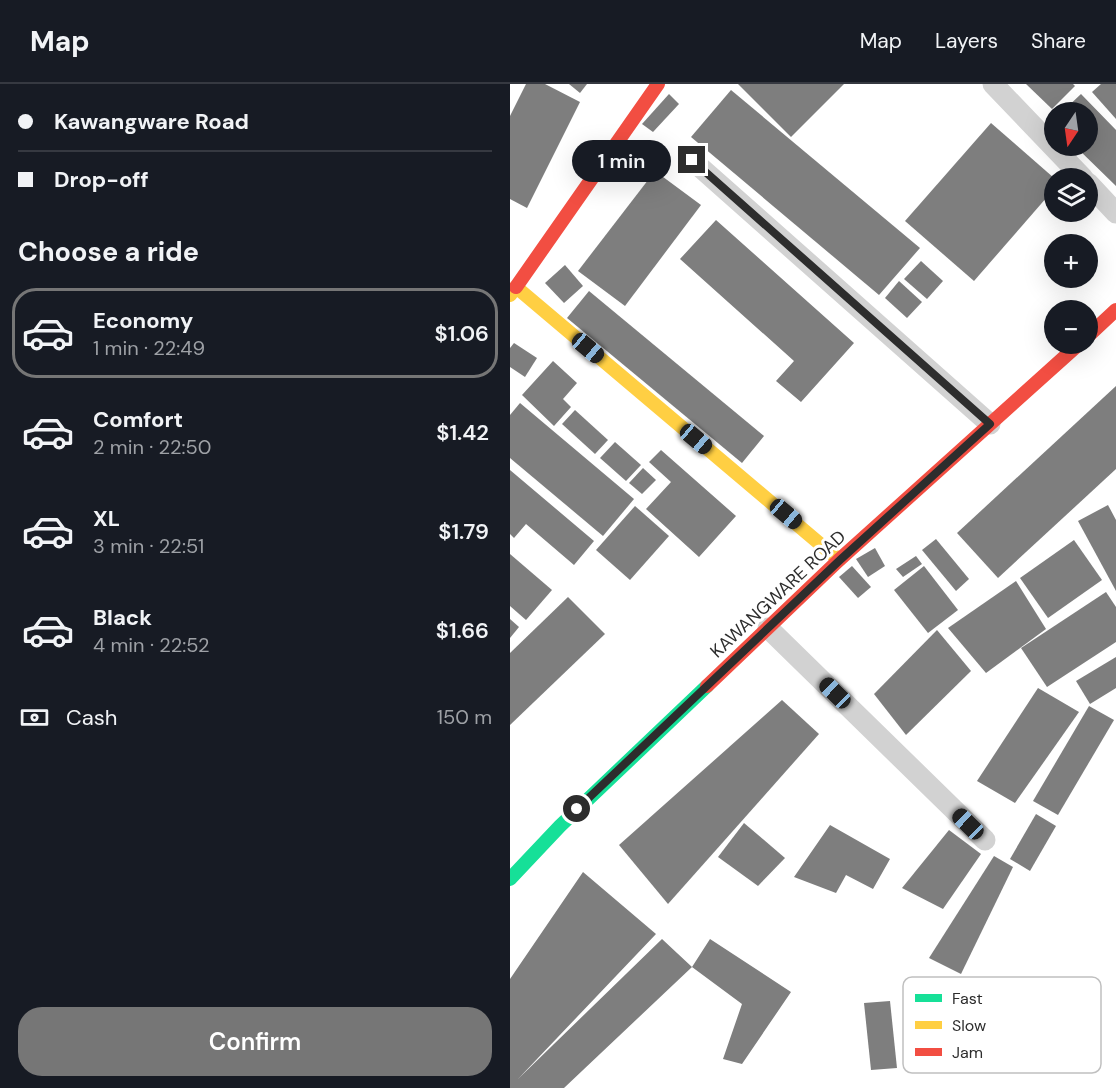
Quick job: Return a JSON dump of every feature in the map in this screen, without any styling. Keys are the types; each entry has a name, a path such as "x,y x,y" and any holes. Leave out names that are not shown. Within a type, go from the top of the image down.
{"street":[{"path":"658,84 513,291 840,560"},
{"path":"1098,327 1116,310"},
{"name":"KAWANGWARE ROAD","path":"510,879 560,826 840,560 1068,354"}],"lane":[{"path":"993,84 1073,168"},
{"path":"692,160 990,424"},
{"path":"1098,194 1116,213"},
{"path":"768,628 985,840"}],"building":[{"path":"526,84 545,84 580,102 527,208 510,199 510,116"},
{"path":"569,84 587,84 580,93"},
{"path":"738,84 844,84 791,137"},
{"path":"1026,84 1073,84 1075,86 1059,102 1045,102"},
{"path":"1101,84 1116,84 1116,119 1092,92"},
{"path":"731,90 920,248 879,295 691,137"},
{"path":"669,94 679,104 653,132 642,124"},
{"path":"1081,94 1089,102 1073,102"},
{"path":"1098,111 1116,130 1116,186 1085,156 1098,156"},
{"path":"991,123 1044,169 1044,200 974,281 905,221"},
{"path":"655,171 701,205 625,306 578,271"},
{"path":"716,220 854,343 801,402 776,381 794,361 680,259"},
{"path":"921,261 943,281 927,299 904,279"},
{"path":"565,265 583,286 564,303 545,283"},
{"path":"899,281 922,302 907,318 885,298"},
{"path":"589,291 764,436 742,463 567,318"},
{"path":"514,343 537,358 525,377 510,367 510,348"},
{"path":"553,361 577,383 563,399 571,407 554,426 522,395"},
{"path":"1116,386 1116,469 998,578 957,533"},
{"path":"520,403 634,499 603,536 510,458 510,415"},
{"path":"575,410 608,440 595,454 562,424"},
{"path":"615,442 641,465 626,481 600,458"},
{"path":"661,450 736,516 699,557 646,509 671,482 649,462"},
{"path":"643,468 656,480 642,494 629,483"},
{"path":"510,470 594,541 574,565 526,524 514,538 510,534"},
{"path":"1108,505 1116,520 1116,591 1078,521"},
{"path":"635,506 669,536 630,580 596,550"},
{"path":"936,539 969,579 956,591 922,550"},
{"path":"1074,540 1102,580 1048,618 1020,578"},
{"path":"875,548 885,566 868,577 856,559"},
{"path":"510,554 552,590 526,620 510,606"},
{"path":"916,556 922,564 903,577 896,569"},
{"path":"852,566 871,587 858,598 839,577"},
{"path":"924,566 958,610 928,633 894,590"},
{"path":"1016,581 1046,629 986,673 948,628"},
{"path":"1106,592 1116,607 1116,642 1047,687 1021,648"},
{"path":"568,597 605,634 510,725 510,653"},
{"path":"510,619 519,627 510,638"},
{"path":"937,630 971,671 906,735 874,694"},
{"path":"1116,657 1116,688 1090,704 1076,681"},
{"path":"1038,688 1079,712 1015,803 977,781"},
{"path":"782,700 819,734 668,904 619,845"},
{"path":"1089,706 1114,720 1058,815 1033,801"},
{"path":"1036,814 1056,826 1030,871 1010,859"},
{"path":"744,823 785,858 758,886 718,857"},
{"path":"830,825 890,859 873,889 846,875 836,893 794,877"},
{"path":"949,830 981,854 943,909 902,888"},
{"path":"994,856 1013,867 961,974 929,958"},
{"path":"583,872 656,934 518,1079 662,939 692,967 564,1088 510,1088 510,979"},
{"path":"710,939 791,992 742,1064 723,1059 742,1004 692,967"},
{"path":"890,1001 897,1068 871,1070 864,1003"}],"traffic: fast":[{"path":"510,879 560,826 707,686"}],"traffic: slow":[{"path":"510,295 516,287 839,560"}],"traffic: jam":[{"path":"516,287 658,84"},
{"path":"1098,327 1116,310"},
{"path":"707,686 839,560 1068,354"}],"route":[{"path":"577,809 840,560 990,424 692,160"}]}
